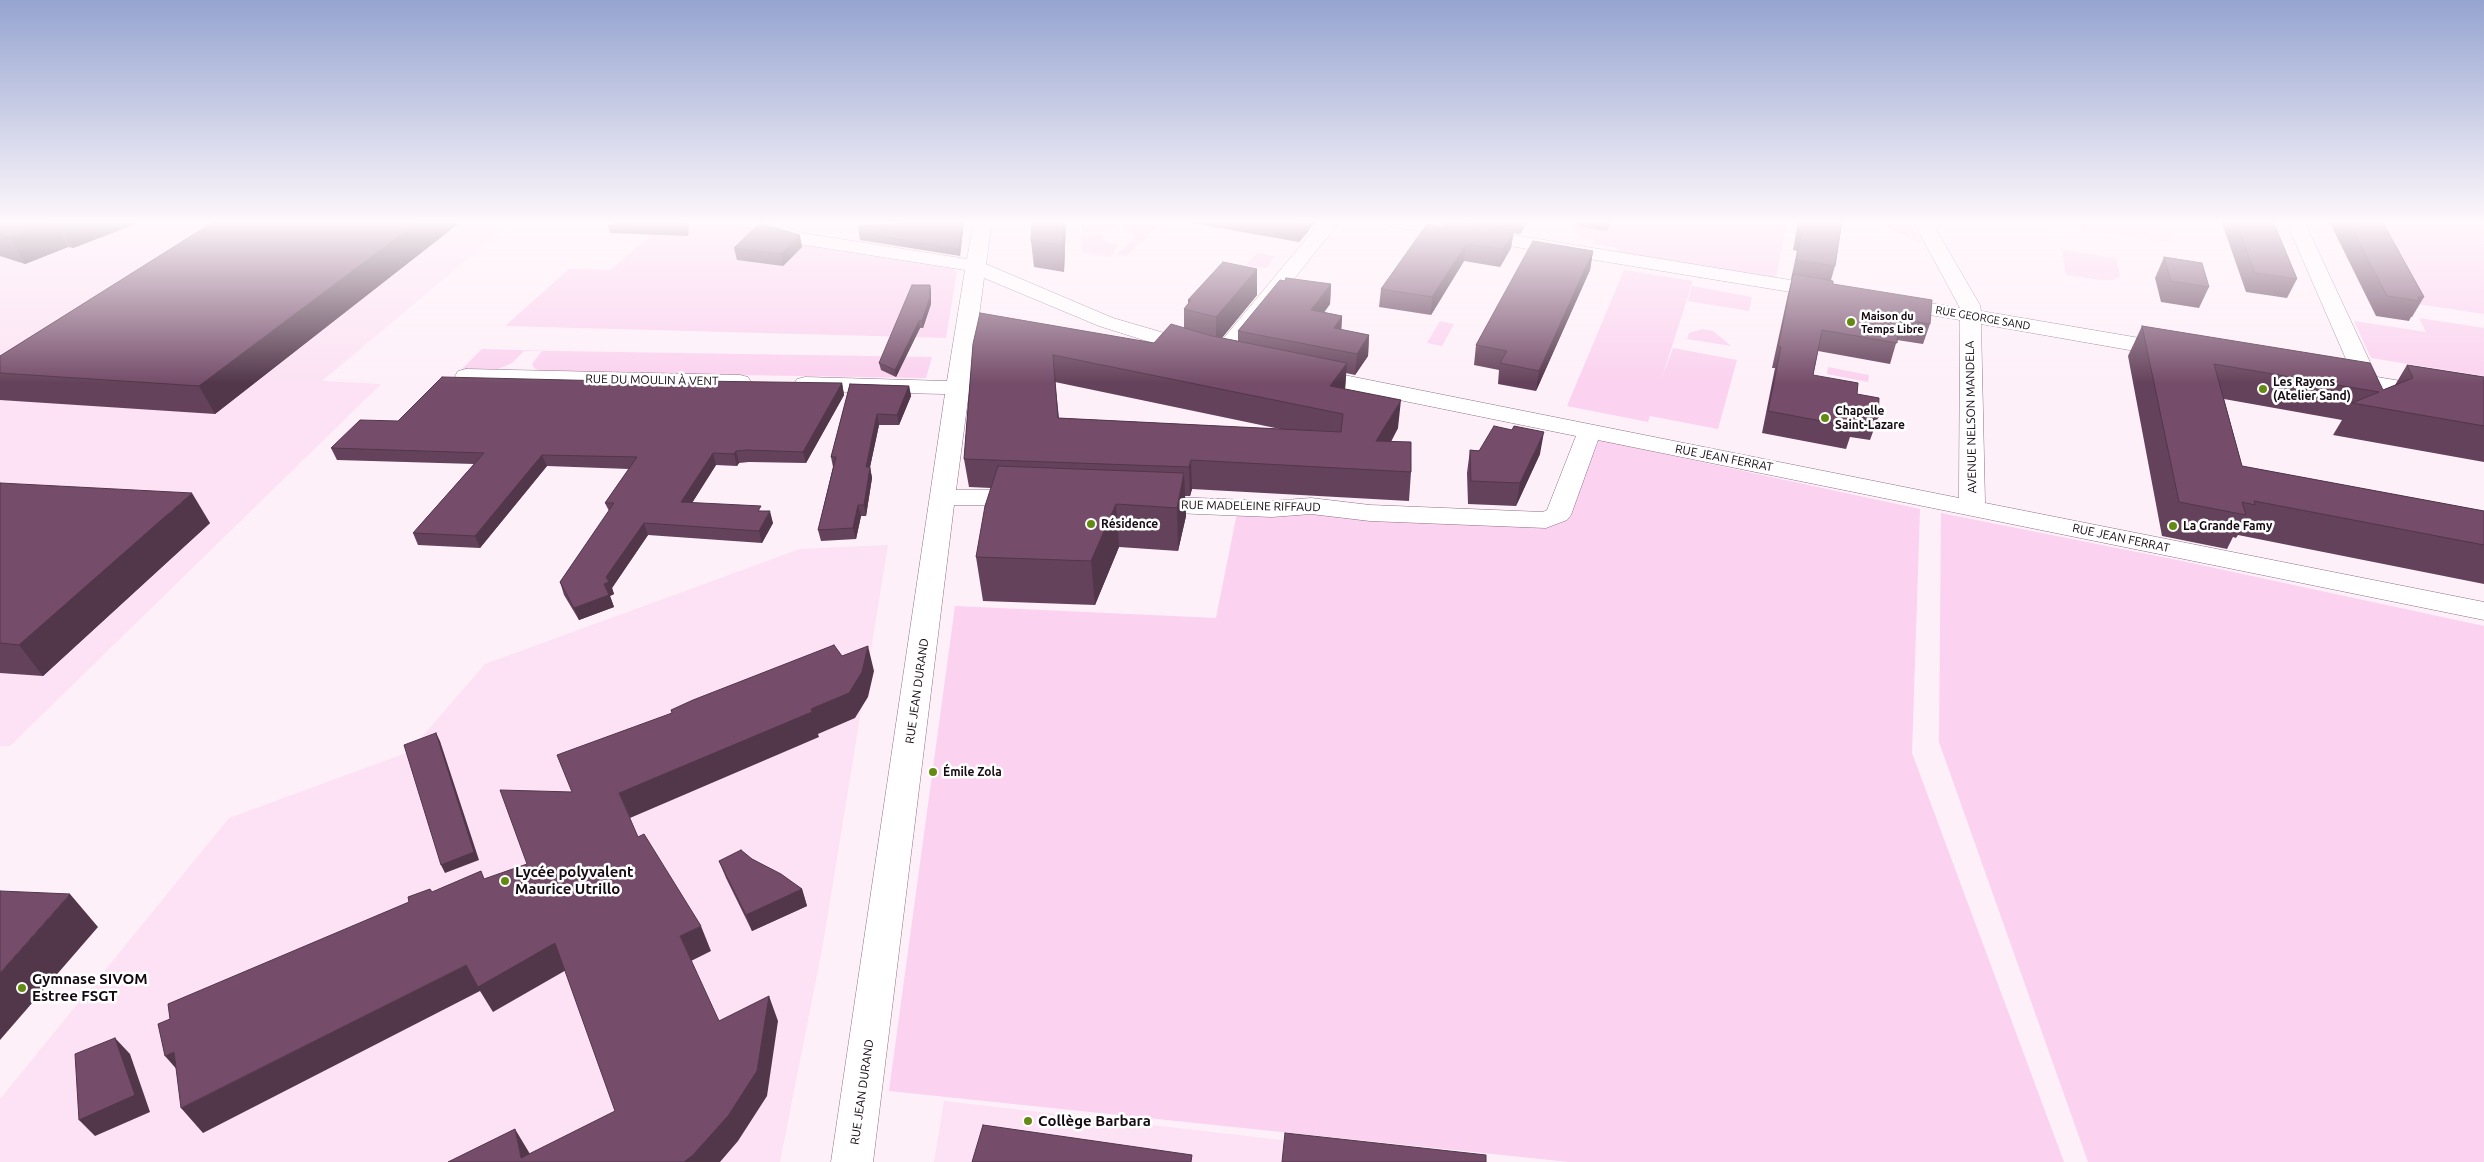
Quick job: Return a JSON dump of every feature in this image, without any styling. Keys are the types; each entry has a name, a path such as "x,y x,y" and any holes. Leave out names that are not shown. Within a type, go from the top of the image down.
{"street":[{"name":"RUE JEAN DURAND","path":"852,1162 974,275"},
{"path":"995,275 1106,322 1246,362"},
{"path":"1221,356 1287,275"},
{"path":"1723,275 1849,296"},
{"name":"AVENUE NELSON MANDELA","path":"1953,275 1970,305 1972,507"},
{"path":"2320,275 2368,382"},
{"name":"RUE GEORGE SAND","path":"1877,301 2193,354"},
{"name":"RUE JEAN FERRAT","path":"1285,370 1972,507 2484,612"},
{"path":"2320,374 2484,402"},
{"name":"RUE DU MOULIN À VENT","path":"466,376 957,388"},
{"name":"RUE MADELEINE RIFFAUD","path":"1126,503 1272,509 1311,506 1370,513 1546,520 1558,515 1590,431"},
{"path":"943,498 1048,499"}],"shaded area":[{"path":"0,275 448,275 322,381 381,384 10,746 0,746"},
{"path":"562,275 956,275 946,338 505,326"},
{"path":"1622,275 1657,275 1693,281 1661,380 1673,348 1737,360 1718,429 1650,416 1648,422 1567,406"},
{"path":"1758,275 1777,275 1776,278"},
{"path":"2068,275 2120,275 2113,280"},
{"path":"2392,275 2484,275 2484,314 2404,302"},
{"path":"1692,286 1752,297 1749,311 1688,301"},
{"path":"2419,318 2484,328 2484,376 2371,358 2354,321 2426,332"},
{"path":"1440,321 1454,324 1442,346 1427,343"},
{"path":"1702,329 1713,331 1731,346 1687,339 1689,333"},
{"path":"482,349 932,357 926,378 545,372 535,369 532,364 542,351 524,351 512,363 498,369 461,370"},
{"path":"1828,367 1869,375 1868,382 1827,374"},
{"path":"1599,440 1920,509 1912,753 2064,1162 1569,1162 889,1091 955,606 1216,618 1237,513 1564,521"},
{"path":"1941,513 2182,561 2484,626 2484,1162 2088,1162 1939,742"},
{"name":"Lycée polyvalent Maurice Utrillo","path":"888,545 823,944 780,1162 0,1162 0,1099 229,818 409,752 485,664 800,549"},
{"name":"Collège Barbara","path":"944,1101 1472,1162 934,1162"}],"building":[{"path":"129,275 347,275 199,386 0,373 0,356"},
{"path":"1211,275 1252,275 1216,317 1184,309 1191,300 1188,300"},
{"path":"1391,275 1446,275 1432,297 1381,289"},
{"path":"1514,275 1582,275 1539,371 1500,363 1507,351 1476,345"},
{"path":"1793,275 1833,281 1833,284 1932,300 1930,324 1899,319 1897,343 1822,330 1813,375 1858,383 1857,394 1879,398 1878,418 1854,415 1853,427 1768,411 1781,347 1778,347"},
{"path":"2169,275 2206,275 2209,287 2171,281"},
{"path":"2271,275 2295,275 2297,279"},
{"path":"2376,275 2412,275 2424,297 2418,297 2420,301 2387,296"},
{"path":"1286,278 1331,284 1311,310 1342,316 1334,328 1369,335 1357,354 1238,331 1280,280 1285,281"},
{"path":"912,285 930,285 930,297 922,321 919,321 895,370 879,363"},
{"path":"980,313 1154,343 1171,324 1212,336 1347,363 1330,386 1401,400 1376,441 1411,442 1411,472 1191,460 1189,467 964,459 973,344","holes":["1053,355 1343,414 1341,432 1058,418"]},
{"path":"2142,326 2370,363 2383,390 2413,378 2407,365 2484,377 2484,426 2352,403 2379,392 2214,364 2242,466 2484,511 2484,545 2254,501 2255,505 2242,502 2246,515 2179,502"},
{"path":"442,377 694,383 695,381 842,383 803,452 746,450 736,451 734,454 713,453 681,502 761,506 758,511 770,511 759,531 644,523 606,577 609,582 604,584 609,595 574,608 560,582 614,503 605,503 637,457 542,455 475,536 413,533 484,453 331,448 360,420 398,421"},
{"path":"850,384 909,386 897,415 877,414 866,467 870,467 864,505 858,505 853,528 818,530 836,457 831,457"},
{"path":"1494,426 1512,430 1514,426 1544,432 1520,483 1471,481 1470,450 1479,451"},
{"path":"998,466 1184,473 1177,508 1116,504 1091,561 976,557 985,506"},
{"path":"0,483 192,493 19,645 0,643"},
{"path":"834,645 842,656 868,646 862,672 849,693 811,709 812,712 619,793 638,837 644,834 701,926 680,936 719,1021 769,996 757,1071 728,1116 693,1155 684,1162 448,1162 515,1129 521,1158 615,1111 555,943 478,987 466,965 181,1108 174,1052 165,1056 158,1024 170,1019 168,1004 409,902 408,897 430,889 432,892 481,871 484,879 527,864 500,790 572,792 557,755 672,713 671,710 693,700"},
{"path":"436,733 474,852 441,865 404,745"},
{"path":"741,850 752,859 781,874 802,889 746,915 719,861"},
{"path":"0,891 70,894 0,973"},
{"path":"115,1038 135,1095 79,1120 75,1054"},
{"path":"983,1125 1192,1155 1191,1162 972,1162"},
{"path":"1285,1133 1486,1155 1486,1162 1282,1162"}],"place":[{"name":"Maison du Temps Libre","path":"1851,322"},
{"name":"Les Rayons (Atelier Sand)","path":"2263,389"},
{"name":"Chapelle Saint-Lazare","path":"1825,418"},
{"name":"Résidence","path":"1091,524"},
{"name":"La Grande Famy","path":"2173,526"},
{"name":"Émile Zola","path":"933,772"},
{"name":"Lycée polyvalent Maurice Utrillo","path":"505,881"},
{"name":"Gymnase SIVOM Estree FSGT","path":"22,988"},
{"name":"Collège Barbara","path":"1028,1121"}]}
